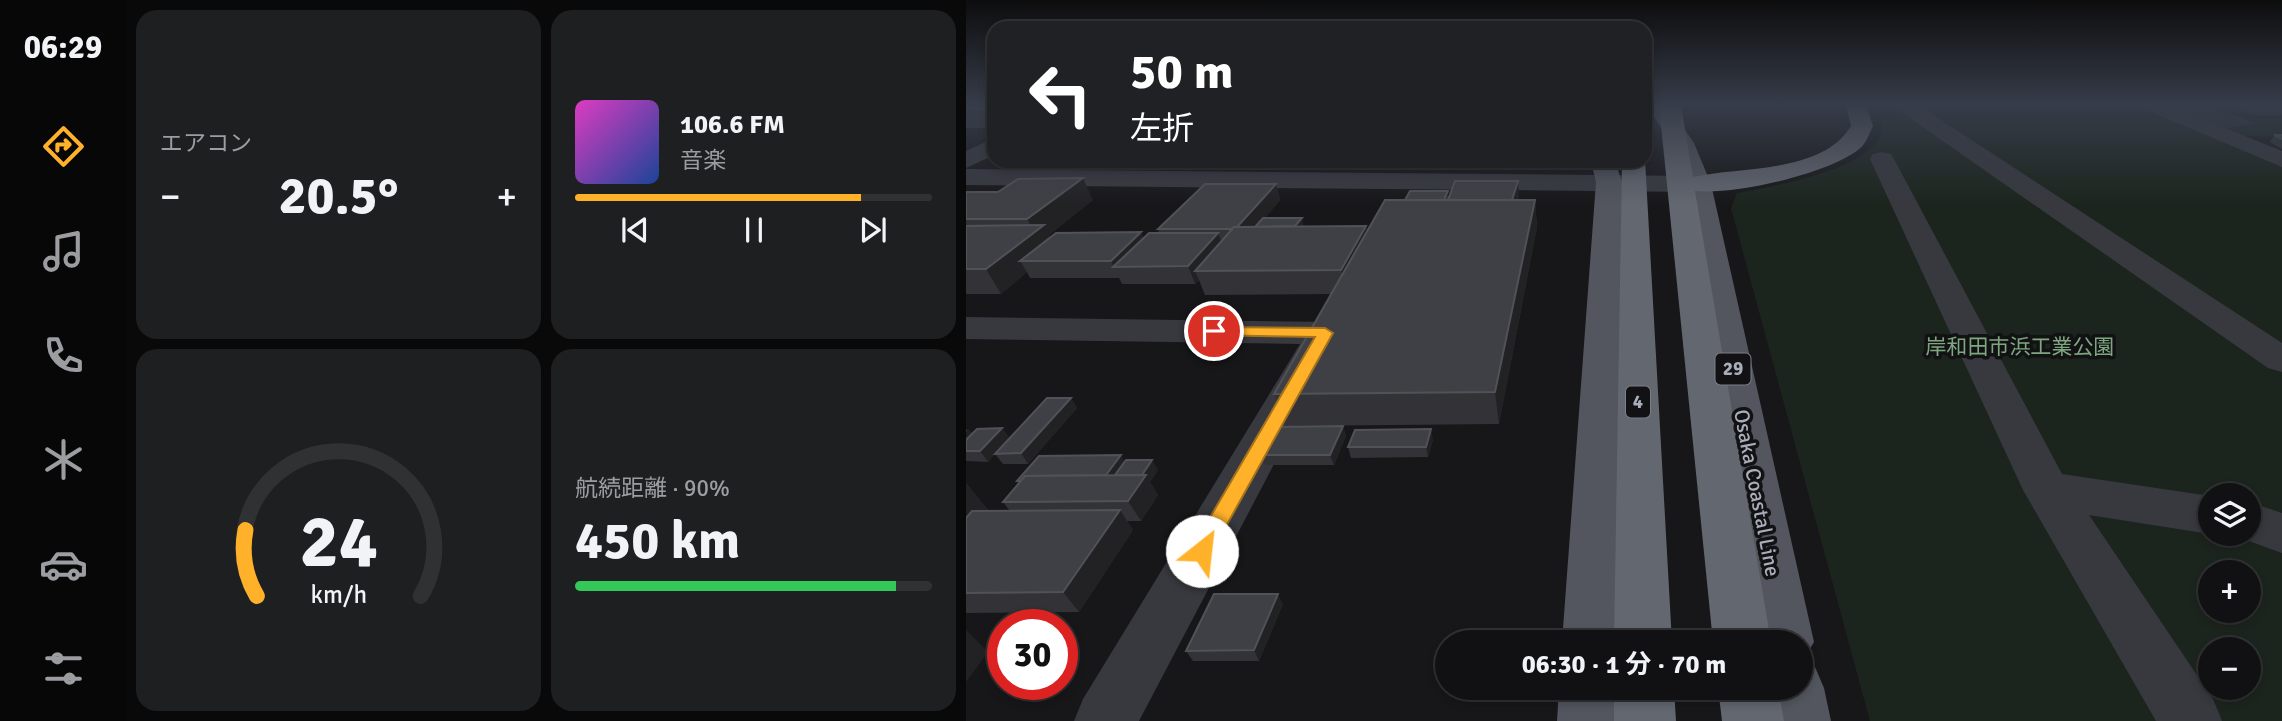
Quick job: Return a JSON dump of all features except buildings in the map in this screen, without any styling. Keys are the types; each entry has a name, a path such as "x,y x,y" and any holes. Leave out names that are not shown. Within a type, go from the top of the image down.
{"highway":[{"path":"1675,139 1740,630"},
{"path":"1695,175 1778,156 1803,148 1816,139"},
{"path":"1695,175 1768,177 1836,154 1857,139"},
{"name":"4","path":"1619,168 1642,630"},
{"path":"1644,700 1645,721"},
{"path":"1750,700 1753,721"}],"main road":[{"name":"Osaka Coastal Line","path":"1680,139 1695,175 1783,630"},
{"path":"1592,630 1619,168"},
{"path":"1588,721 1589,700"},
{"path":"1796,700 1800,721"}],"street":[{"path":"1954,139 2282,360"},
{"path":"2232,139 2282,160"},
{"path":"1882,159 2047,490 2191,721"},
{"path":"966,177 1500,168"},
{"path":"1636,168 1695,175"},
{"path":"966,328 1325,333 1105,721"},
{"path":"2047,490 2198,513"},
{"path":"2261,525 2282,533"}],"green space":[{"name":"岸和田市浜工業公園","path":"1878,139 2219,139 2282,165 2282,721 1870,721 1731,208 1737,193 1822,173 1865,153"}],"route":[{"path":"1202,551 1325,333 1214,331"}]}
